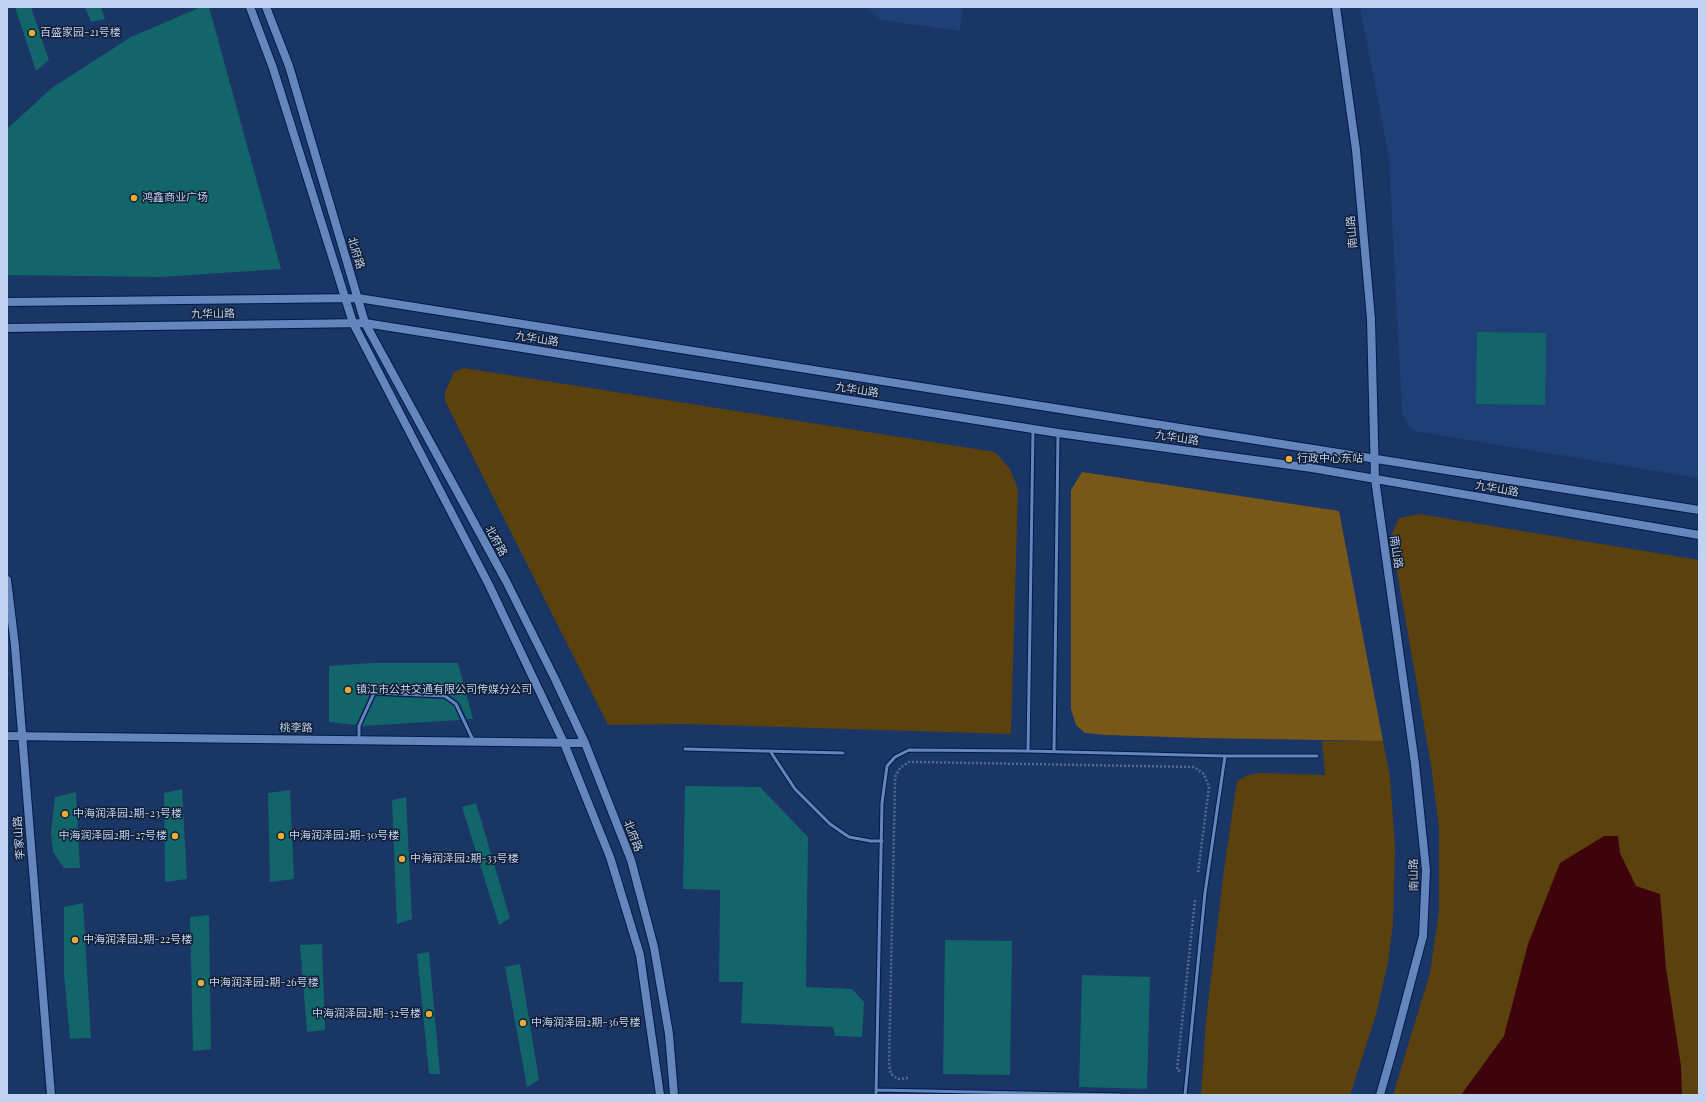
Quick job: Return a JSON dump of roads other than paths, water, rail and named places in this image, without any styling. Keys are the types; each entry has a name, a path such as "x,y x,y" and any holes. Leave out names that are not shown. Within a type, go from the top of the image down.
{"main road":[{"path":"250,7 273,68 353,323 490,585 564,743 610,856 640,955 660,1095"},
{"name":"北府路","path":"266,7 289,66 365,323 506,582 585,744 631,860 654,947 669,1034 674,1095"},
{"name":"南山路","path":"1336,7 1356,150 1370,311 1375,479 1415,764 1426,870 1423,936 1380,1095"},
{"name":"九华山路","path":"7,302 358,298 1374,457 1699,510"},
{"name":"九华山路","path":"7,328 365,323 1058,433 1312,468 1699,535"},
{"name":"李家山路","path":"7,580 15,646 51,1095"},
{"name":"桃李路","path":"7,736 474,741 585,744"}],"lane":[{"path":"1028,751 1033,428"},
{"path":"1054,752 1058,433"},
{"path":"359,740 359,726 374,693 445,696 456,704 474,741"},
{"path":"685,749 843,754"},
{"path":"876,1095 882,803 887,766 895,757 909,750 1028,751 1225,756 1317,756"},
{"path":"770,751 795,789 830,824 849,837 871,841 882,841"},
{"path":"1185,1095 1205,892 1225,756"},
{"path":"876,1090 1121,1095"}],"place":[{"name":"百盛家园-21号楼","path":"32,33"},
{"name":"鸿鑫商业广场","path":"134,198"},
{"name":"行政中心东站","path":"1289,459"},
{"name":"镇江市公共交通有限公司传媒分公司","path":"348,690"},
{"name":"中海润泽园2期-23号楼","path":"65,814"},
{"name":"中海润泽园2期-27号楼","path":"175,836"},
{"name":"中海润泽园2期-30号楼","path":"281,836"},
{"name":"中海润泽园2期-33号楼","path":"402,859"},
{"name":"中海润泽园2期-22号楼","path":"75,940"},
{"name":"中海润泽园2期-26号楼","path":"201,983"},
{"name":"中海润泽园2期-32号楼","path":"429,1014"},
{"name":"中海润泽园2期-36号楼","path":"523,1023"}]}
